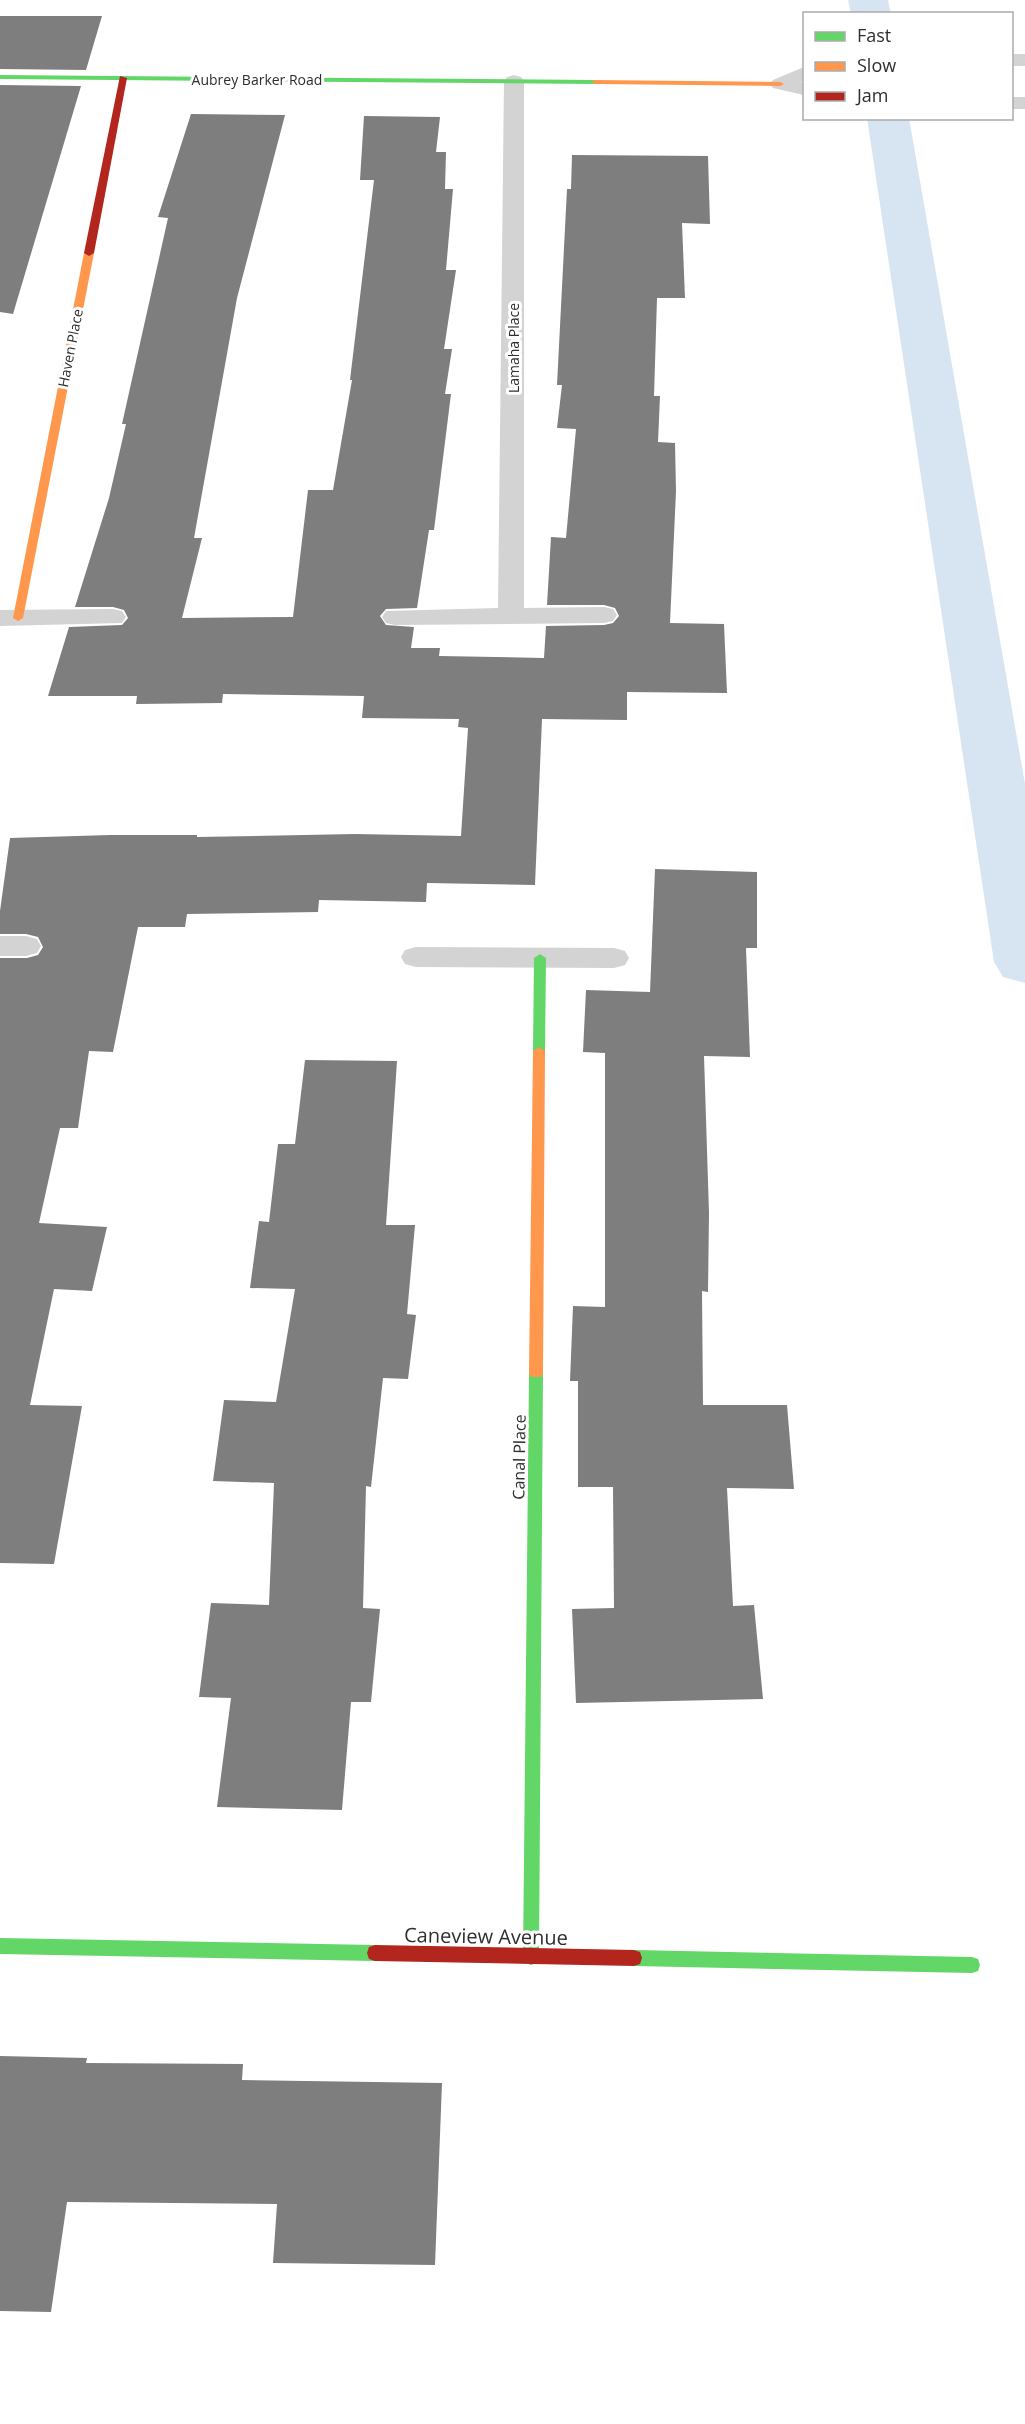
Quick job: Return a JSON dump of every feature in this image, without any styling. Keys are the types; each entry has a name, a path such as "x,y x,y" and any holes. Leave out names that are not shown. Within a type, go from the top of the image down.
{"street":[{"path":"780,84 803,73"},
{"name":"Aubrey Barker Road","path":"0,77 780,84"},
{"name":"Haven Place","path":"9,618 123,78"},
{"name":"Lamaha Place","path":"512,616 514,81"},
{"path":"780,84 803,89"},
{"path":"395,617 604,615"},
{"path":"9,618 113,617"},
{"path":"416,957 614,958"},
{"name":"Canal Place","path":"531,1957 540,958"},
{"name":"Caneview Avenue","path":"0,1946 972,1965"}],"building":[{"path":"0,16 102,16 86,70 0,69"},
{"path":"0,85 81,86 13,314 0,312"},
{"path":"191,114 285,115 237,298 194,538 202,538 182,618 293,617 308,490 333,490 352,380 350,380 374,180 360,180 364,116 440,117 436,152 446,152 445,189 453,189 446,270 456,270 444,349 452,349 445,394 451,394 434,530 429,530 417,608 386,609 380,616 386,625 414,627 411,648 440,648 439,656 544,658 546,626 604,625 613,623 619,616 615,608 604,605 547,605 551,537 566,538 576,429 557,428 562,385 557,385 567,189 571,189 572,155 708,156 710,224 682,223 685,298 657,298 654,396 660,396 658,442 675,443 676,491 670,623 724,624 727,693 627,692 627,720 542,719 535,885 427,883 426,902 319,900 318,912 187,914 185,927 138,927 113,1052 89,1051 78,1128 60,1128 39,1223 107,1227 92,1291 54,1289 30,1405 82,1406 54,1564 0,1563 0,958 27,958 38,955 43,947 38,937 26,934 0,934 0,911 10,838 110,835 461,836 468,728 458,727 459,719 362,718 364,696 223,694 222,703 136,704 137,696 48,696 69,627 122,625 128,618 124,610 113,607 75,607 109,498 126,424 122,424 168,218 158,217"},
{"path":"655,869 757,872 757,948 746,948 750,1057 704,1056 709,1213 708,1292 702,1291 703,1405 787,1405 794,1489 727,1488 733,1606 754,1605 763,1699 576,1703 572,1609 614,1608 613,1487 578,1487 578,1381 570,1381 573,1306 605,1307 605,1053 583,1052 586,990 650,992"},
{"path":"305,1060 397,1061 386,1225 415,1225 407,1314 416,1315 408,1379 383,1378 371,1487 366,1486 363,1608 380,1609 371,1702 351,1702 342,1810 217,1807 231,1698 199,1697 211,1603 269,1605 274,1483 213,1481 224,1400 276,1402 295,1289 250,1288 259,1221 269,1222 278,1144 295,1144"},
{"path":"0,2056 87,2058 86,2063 243,2064 242,2080 442,2083 435,2265 273,2263 277,2204 67,2202 51,2312 0,2311"}],"waterway":[{"path":"868,0 871,12"},
{"path":"888,120 1025,962"}],"traffic: fast":[{"path":"0,77 596,82"},
{"path":"539,1051 540,958"},
{"path":"531,1957 536,1373"},
{"path":"0,1946 375,1953"},
{"path":"634,1958 972,1965"}],"traffic: slow":[{"path":"596,82 780,84"},
{"path":"18,618 89,253"},
{"path":"536,1373 539,1051"}],"traffic: jam":[{"path":"89,253 123,78"},
{"path":"375,1953 634,1958"}]}
